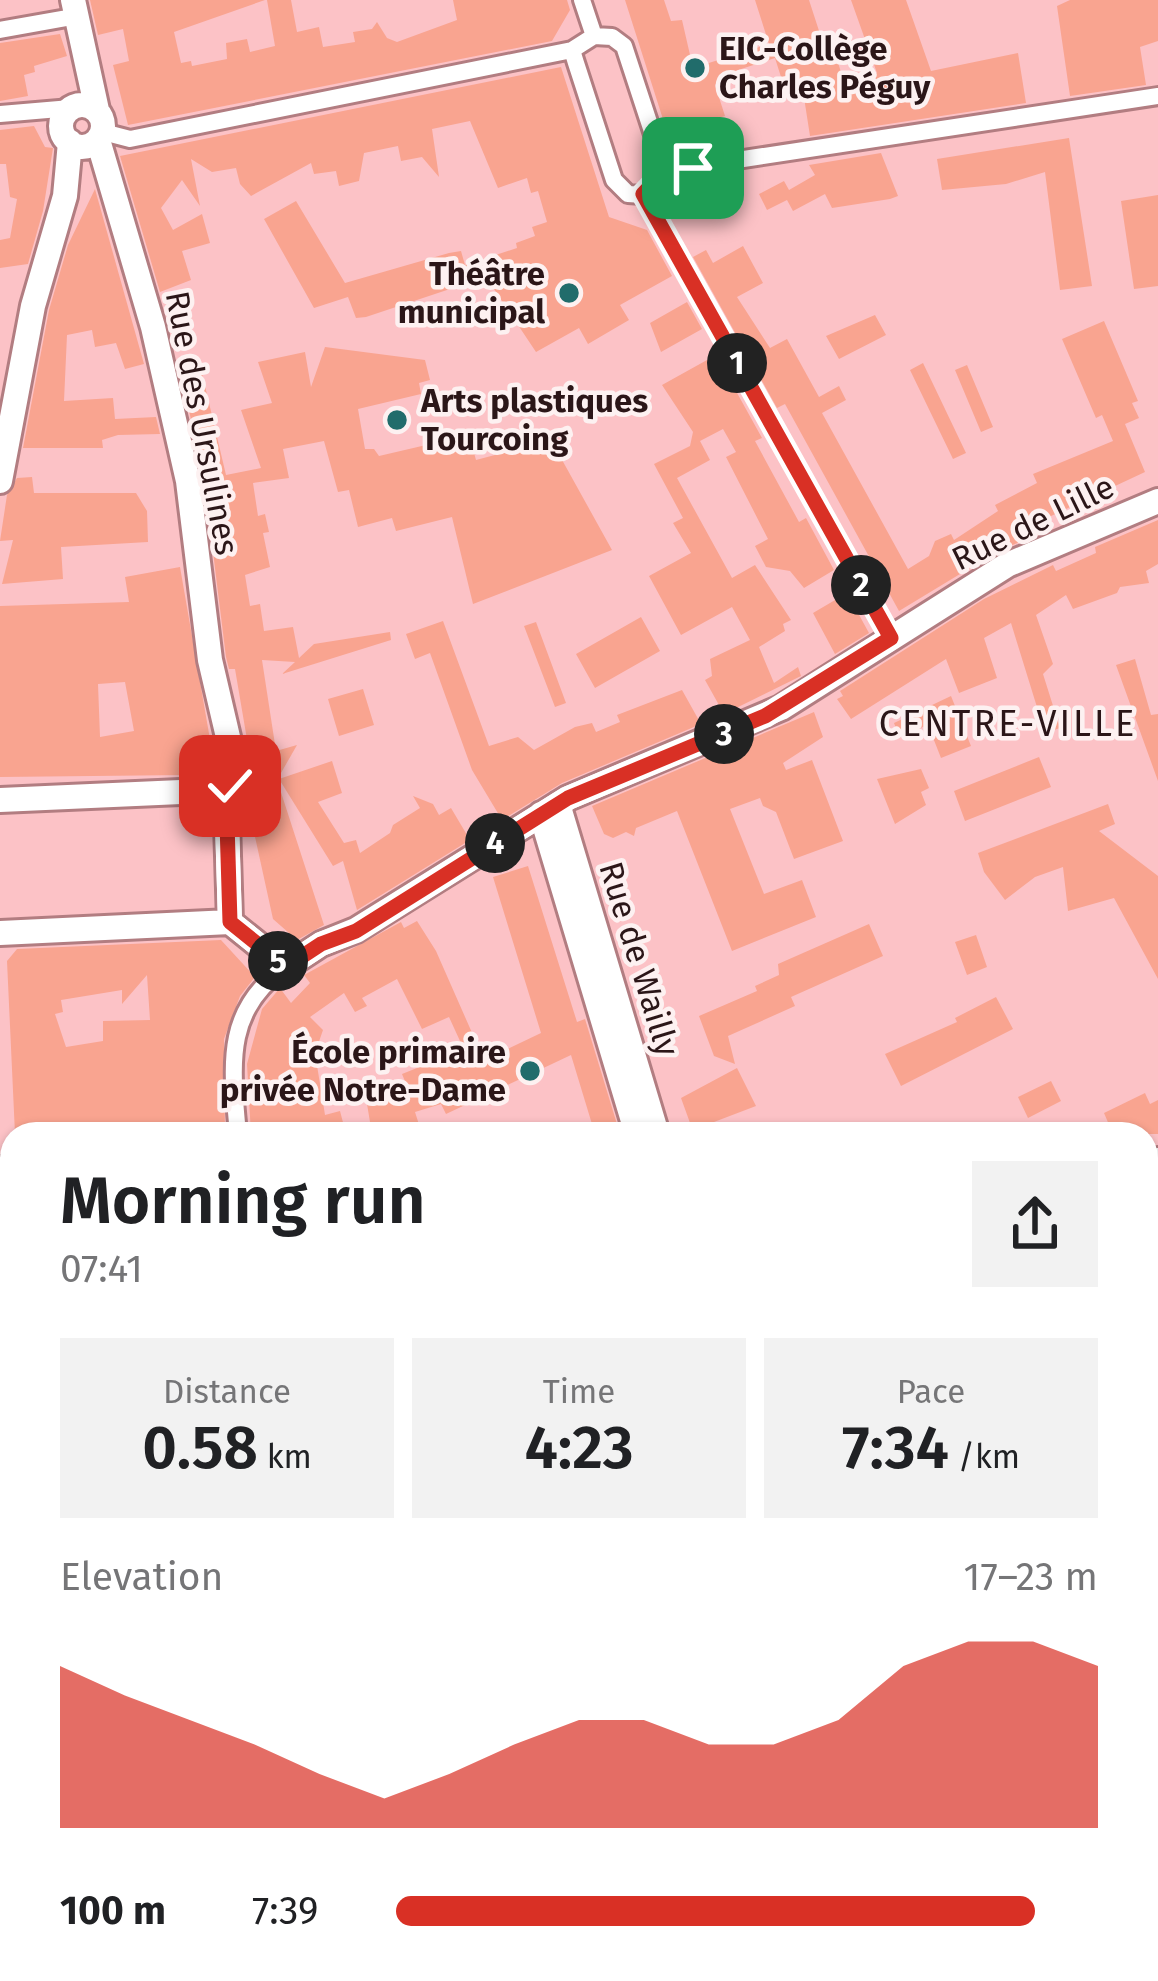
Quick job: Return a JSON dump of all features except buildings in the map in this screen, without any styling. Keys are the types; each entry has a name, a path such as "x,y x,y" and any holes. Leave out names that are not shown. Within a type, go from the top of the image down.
{"street":[{"path":"582,0 594,36"},
{"path":"0,30 69,9"},
{"name":"Rue des Ursulines","path":"69,9 88,119 158,347 188,481 210,660 236,770 226,790 230,922"},
{"path":"0,114 88,119 130,140 572,50 594,36 612,37 624,46 665,171"},
{"path":"572,50 614,180 628,194 643,194 665,171 1158,96"},
{"path":"0,481 33,306 65,196 70,142 61,125 88,119"},
{"path":"70,142 82,147 88,119"},
{"path":"643,194 891,638"},
{"name":"Rue de Lille","path":"237,1122 232,1040 255,993 286,967 321,944 356,931 549,809 765,716 1007,565 1158,501"},
{"path":"0,800 226,790"},
{"name":"Rue de Wailly","path":"549,809 634,1122"},
{"name":"Rue de Wailly","path":"549,809 653,1122"},
{"path":"0,933 230,922 286,967"}],"place":[{"name":"EIC-Collège Charles Péguy","path":"695,68"},
{"name":"Théâtre municipal","path":"569,293"},
{"name":"Arts plastiques Tourcoing","path":"397,420"},
{"name":"École primaire privée Notre-Dame","path":"530,1071"}],"district":[{"name":"CENTRE-VILLE","path":"1008,724"}],"route":[{"path":"230,786 226,790 230,922 286,967 321,944 356,931 568,798 765,716 891,638 643,194 657,185 665,171 693,168"}]}
